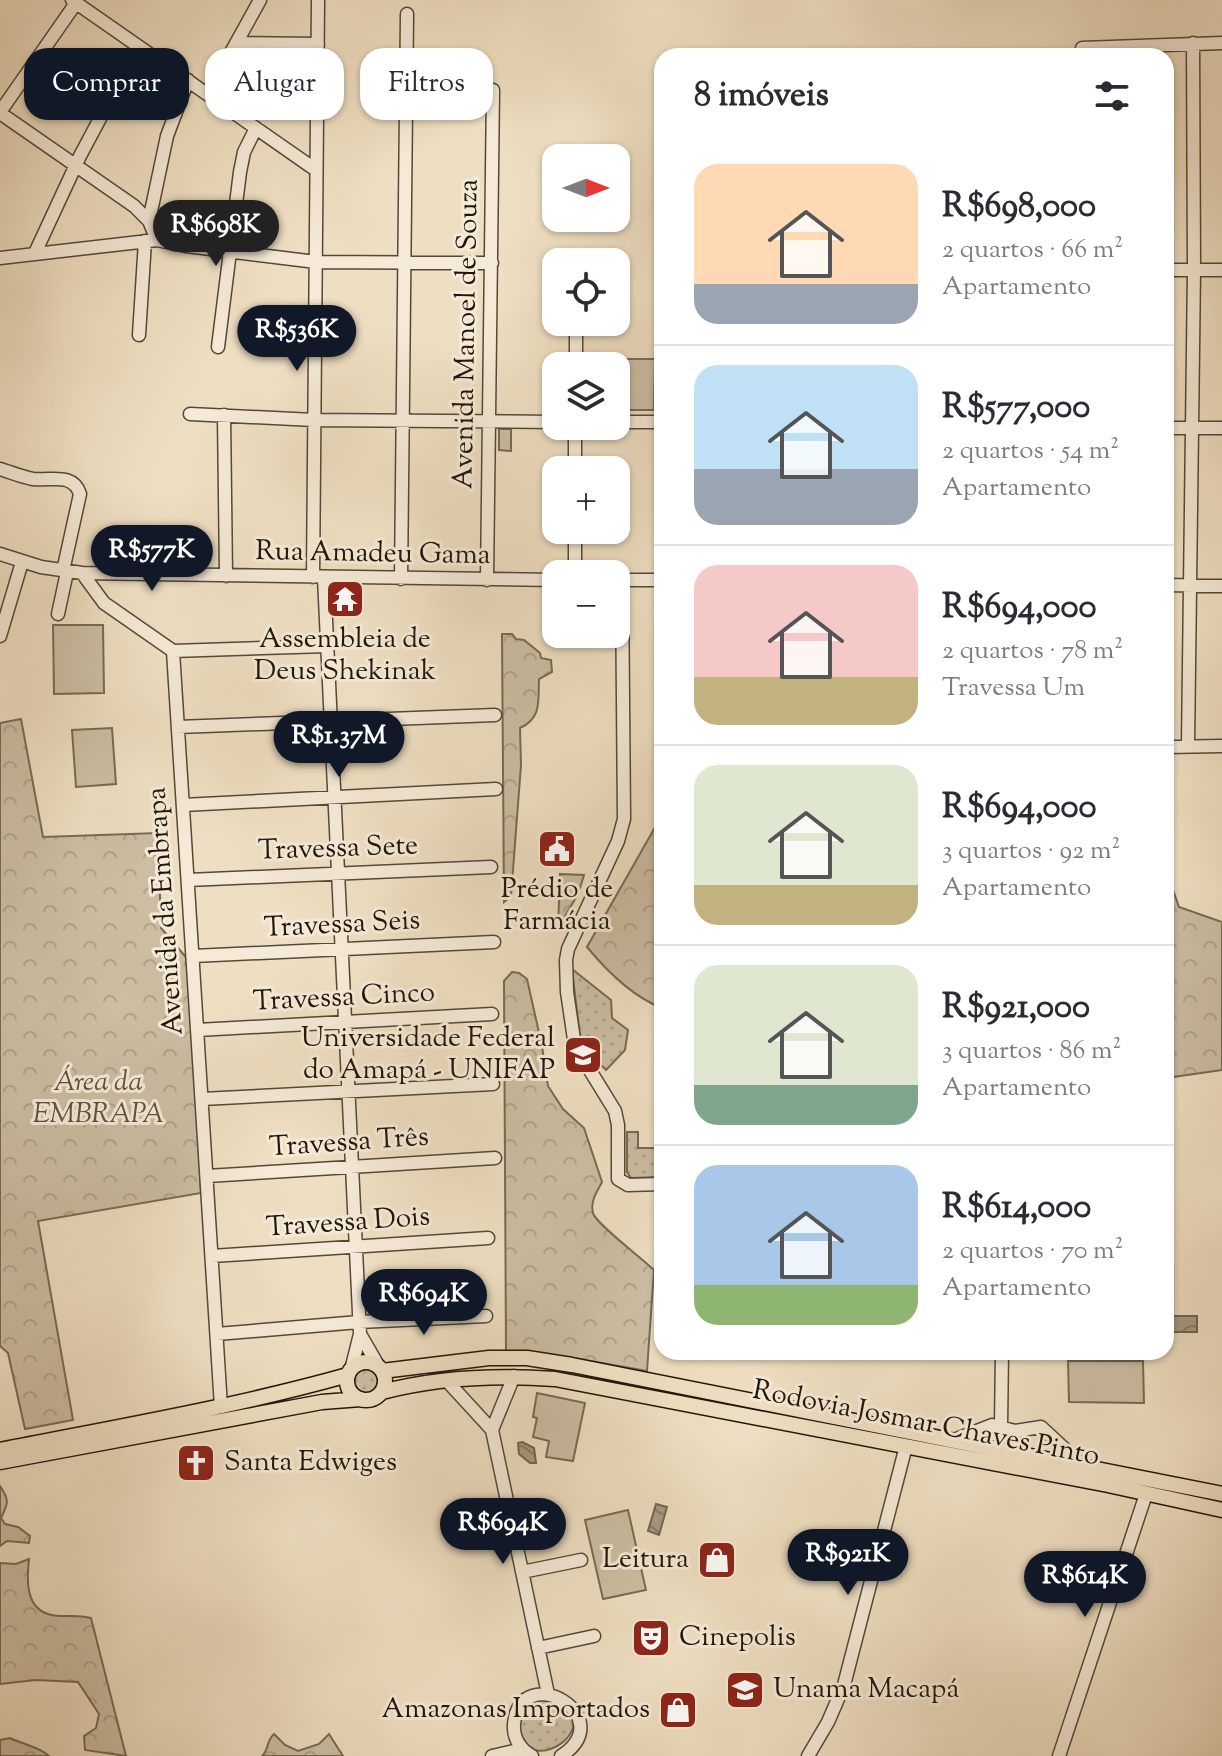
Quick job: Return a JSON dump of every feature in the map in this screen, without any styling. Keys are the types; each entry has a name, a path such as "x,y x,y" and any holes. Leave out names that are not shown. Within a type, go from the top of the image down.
{"main road":[{"name":"Rodovia Josmar Chaves Pinto","path":"0,1450 317,1385 350,1372 365,1362 381,1369 455,1361 527,1358 682,1385 1222,1494"},
{"path":"381,1369 385,1381 382,1392"},
{"path":"350,1372 347,1383 350,1391 361,1399"},
{"name":"Rodovia Josmar Chaves Pinto","path":"0,1462 322,1402 372,1399 382,1392 409,1385 479,1376 514,1376 555,1379 1222,1510"}],"street":[{"path":"233,48 260,0"},
{"path":"318,0 314,420 319,577 327,646 356,1247 359,1328 350,1372"},
{"path":"35,253 77,165 138,47 74,1 0,112 77,165 134,206 149,221"},
{"path":"401,579 407,14"},
{"path":"236,43 318,44"},
{"path":"1188,746 1193,428 1193,43"},
{"path":"1082,48 1222,43"},
{"path":"139,335 151,241 149,221 173,120"},
{"path":"245,120 316,170"},
{"name":"Avenida Manoel de Souza","path":"487,580 493,120"},
{"path":"218,347 243,157 256,128"},
{"path":"0,258 151,241 316,262 492,263"},
{"path":"1174,270 1222,270"},
{"path":"190,414 314,420 542,422"},
{"path":"224,415 226,576"},
{"path":"630,422 654,422"},
{"path":"1174,428 1222,428"},
{"path":"0,469 33,479 68,479 79,490 58,614"},
{"name":"Rua Amadeu Gama","path":"0,554 22,562 82,573 542,580"},
{"path":"0,636 22,562"},
{"path":"82,573 104,603 173,651 327,646"},
{"path":"630,580 654,580"},
{"path":"1174,585 1222,586"},
{"path":"620,648 624,819 618,841 568,949 567,992 575,1046 615,1111 618,1179 628,1185 654,1184"},
{"name":"Avenida da Embrapa","path":"173,651 221,1407"},
{"path":"178,727 495,715"},
{"path":"1174,747 1222,746"},
{"path":"183,805 496,789"},
{"name":"Travessa Sete","path":"188,880 491,867"},
{"name":"Travessa Seis","path":"193,956 494,942"},
{"name":"Travessa Cinco","path":"198,1030 492,1014"},
{"path":"202,1099 493,1084"},
{"name":"Travessa Três","path":"207,1176 495,1158"},
{"name":"Travessa Dois","path":"212,1256 488,1238"},
{"path":"217,1334 359,1328 486,1316"},
{"path":"359,1328 381,1369"},
{"path":"1001,1426 1002,1360"},
{"path":"492,1430 514,1376"},
{"path":"447,1381 492,1430 548,1694"},
{"path":"477,1414 502,1407"},
{"path":"954,1440 981,1428 1001,1426 1015,1431 1041,1427 1083,1466"},
{"path":"808,1756 828,1722 844,1685 906,1446"},
{"path":"1059,1756 1146,1494"},
{"path":"522,1572 581,1560"},
{"path":"538,1648 594,1636"},
{"path":"527,1753 516,1739 514,1727 518,1710 531,1698 548,1694 565,1700 574,1709 578,1720 577,1738 571,1749 561,1756"},
{"path":"492,1756 527,1753"}],"green space":[{"path":"630,359 654,359 654,410 630,410"},
{"path":"499,429 511,429 511,451 499,450"},
{"path":"53,625 103,625 104,693 54,694"},
{"path":"502,634 512,634 516,639 524,640 540,653 541,658 551,660 552,672 539,679 535,714 520,728 521,765 511,896 504,902"},
{"name":"Área da EMBRAPA","path":"21,719 43,837 158,833 161,928 190,962 201,1193 38,1221 73,1420 25,1429 8,1353 0,1346 0,723"},
{"path":"112,728 116,784 76,787 72,730"},
{"path":"654,829 654,1004 621,982 587,947"},
{"path":"560,874 584,875 578,894 558,928"},
{"path":"1174,893 1179,907 1222,922 1222,1070 1174,1077"},
{"path":"572,969 611,1000 612,1018 628,1030 625,1050 606,1070 581,1045"},
{"path":"512,972 527,979 548,1086 563,1109 584,1128 602,1182 593,1201 593,1213 610,1233 654,1270 647,1371 573,1358 506,1351 504,981"},
{"path":"627,1132 638,1132 638,1148 654,1148 654,1177 631,1178 627,1172"},
{"path":"1068,1361 1143,1361 1144,1403 1069,1402"},
{"path":"366,1366 377,1370 381,1381 377,1392 366,1396 355,1392 351,1381 355,1370"},
{"path":"537,1393 585,1403 573,1461 546,1457 549,1441 533,1437"},
{"path":"0,1486 7,1502 1,1518 5,1524 18,1527 30,1536 29,1543 7,1541 0,1546"},
{"path":"628,1510 646,1590 603,1599 585,1520"},
{"path":"29,1559 29,1588 34,1604 40,1610 60,1616 91,1618 126,1756 85,1750 84,1736 96,1728 99,1714 78,1682 36,1680 0,1684 0,1563 16,1564"},
{"path":"534,1698 561,1699 574,1720 570,1734 559,1745 545,1750 529,1749 516,1734 526,1703"},
{"path":"274,1734 285,1745 298,1751 319,1744 329,1734 343,1756 262,1756"},
{"path":"10,1738 49,1756 0,1756 0,1740"}],"water":[{"path":"1174,1316 1197,1316 1197,1332 1174,1332"},
{"path":"518,1443 534,1448 536,1463 530,1463 519,1454"},
{"path":"656,1504 667,1507 659,1535 648,1531"}],"place":[{"name":"Assembleia de Deus Shekinak","path":"345,599"},
{"name":"Prédio de Farmácia","path":"557,849"},
{"name":"Universidade Federal do Amapá - UNIFAP","path":"583,1055"},
{"name":"Santa Edwiges","path":"196,1463"},
{"name":"Leitura","path":"717,1560"},
{"name":"Cinepolis","path":"651,1638"},
{"name":"Unama Macapá","path":"745,1690"},
{"name":"Amazonas Importados","path":"678,1710"}]}
